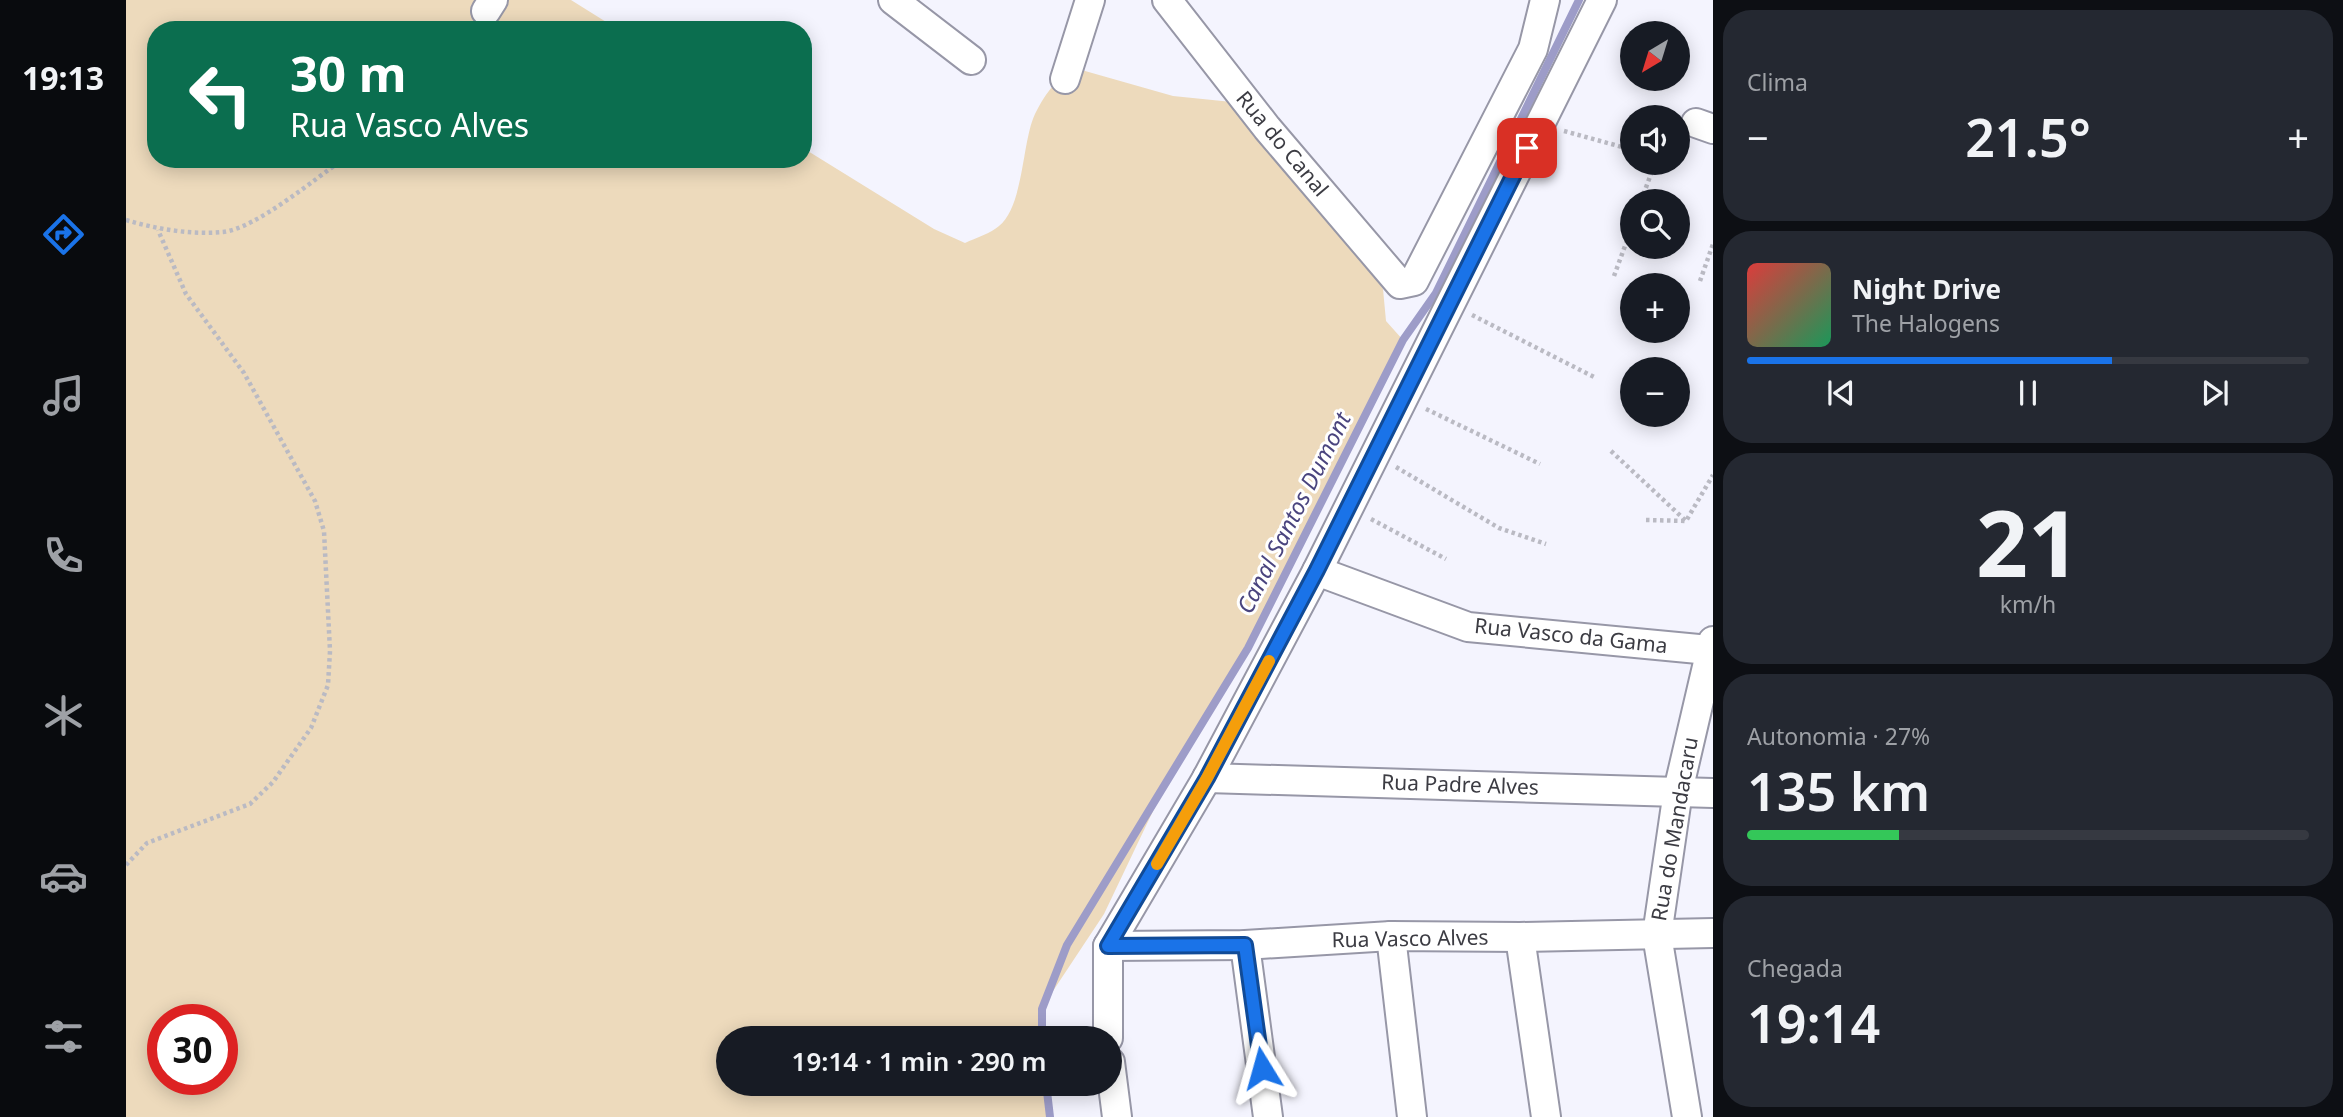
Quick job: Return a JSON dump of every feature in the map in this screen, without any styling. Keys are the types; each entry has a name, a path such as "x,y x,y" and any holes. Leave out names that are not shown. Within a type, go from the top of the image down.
{"street":[{"path":"893,0 971,60"},
{"path":"1065,79 1090,0"},
{"name":"Rua do Canal","path":"1167,0 1266,128 1400,284 1414,281 1533,49 1545,0"},
{"path":"1108,1026 1108,946 1207,778 1317,570 1602,0"},
{"name":"Rua Vasco da Gama","path":"1317,570 1468,627 1711,645"},
{"name":"Rua do Mandacaru","path":"1687,1117 1657,935 1678,792 1711,645"},
{"name":"Rua Padre Alves","path":"1207,778 1713,793"},
{"name":"Rua Vasco Alves","path":"1108,946 1245,945 1391,936 1520,937 1713,933"},
{"path":"1391,936 1412,1117"},
{"path":"1520,937 1546,1117"},
{"path":"1245,945 1268,1117"},
{"path":"1114,1096 1117,1117"}],"path":[{"path":"1539,124 1620,146"},
{"path":"126,220 158,230 225,232 270,211 331,168"},
{"path":"126,865 147,844 250,804 273,782 311,728 328,685 330,650 324,531 315,501 244,373 186,294 158,230"},
{"path":"1700,281 1713,244"},
{"path":"1614,276 1620,259"},
{"path":"1449,304 1596,378"},
{"path":"1403,398 1540,464"},
{"path":"1611,452 1686,521"},
{"path":"1375,454 1499,528 1546,544"},
{"path":"1686,521 1713,475"},
{"path":"1349,506 1446,559"},
{"path":"1646,520 1686,521"}],"shaded area":[{"path":"126,0 571,0 605,21 147,21 147,168 812,168 812,154 934,229 965,243 996,229 1007,217 1018,189 1035,114 1050,89 1071,67 1173,96 1232,102 1326,209 1383,289 1386,321 1403,340 1248,648 1154,809 1104,914 1051,994 1046,1007 1043,1007 1042,1026 716,1026 716,1096 1048,1096 1050,1117 126,1117"}],"waterway":[{"name":"Canal Santos Dumont","path":"1042,1026 1042,1009 1067,945 1248,648 1403,340 1436,293 1579,0"},
{"name":"Canal Santos Dumont","path":"1048,1096 1050,1117"}],"slow traffic":[{"path":"1157,864 1207,778 1269,661"}],"route":[{"path":"1262,1068 1245,945 1108,946 1207,778 1317,570 1527,148"}]}
